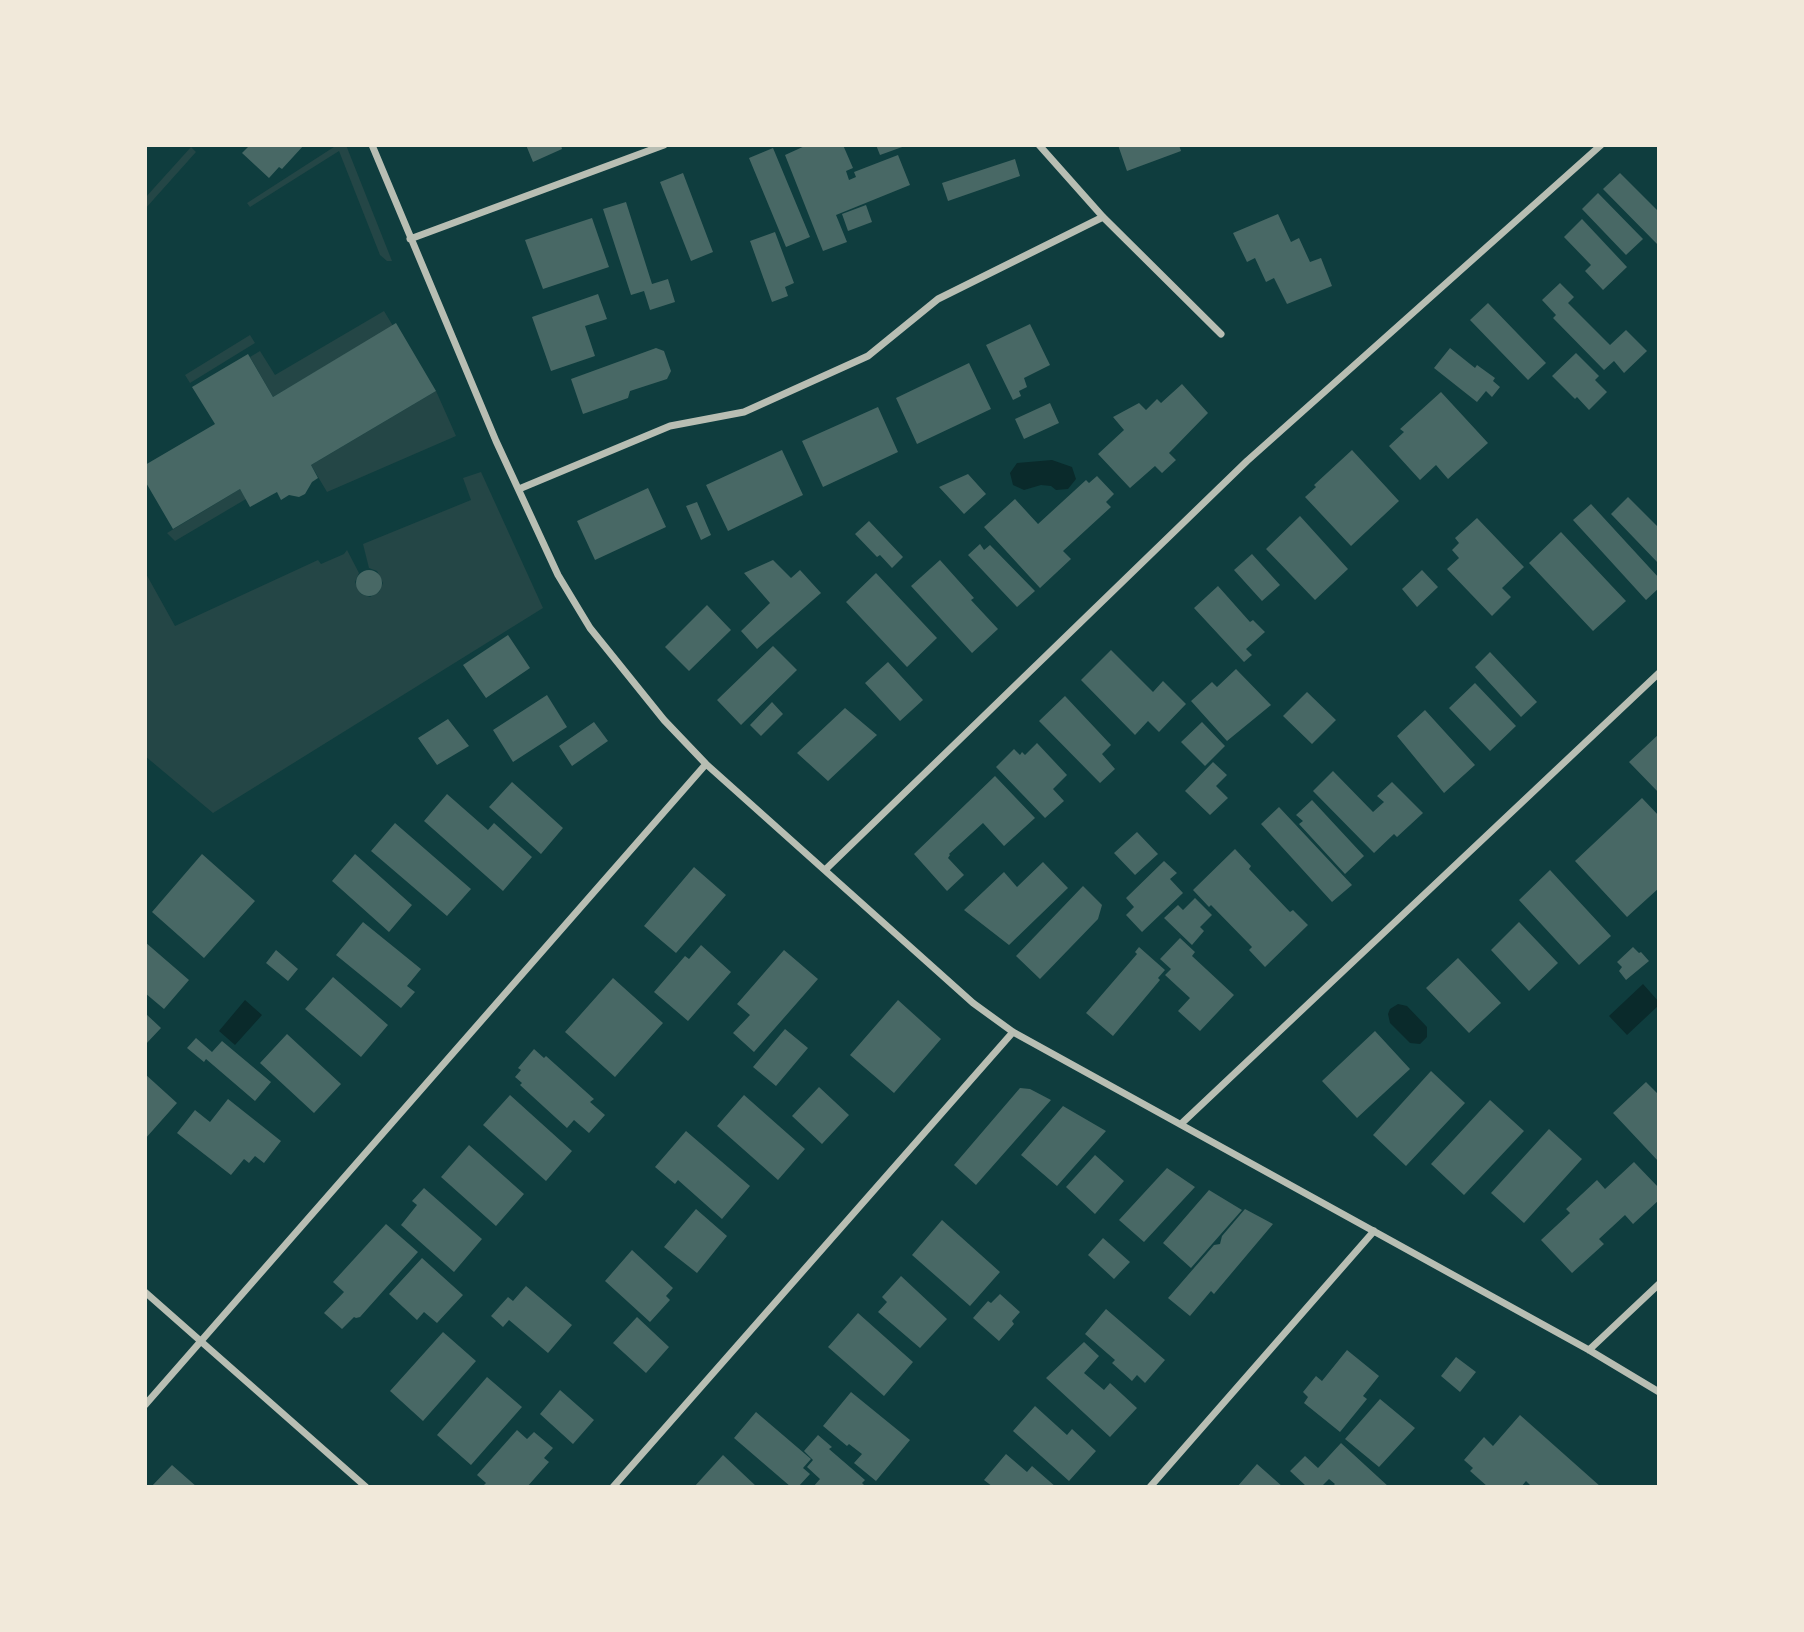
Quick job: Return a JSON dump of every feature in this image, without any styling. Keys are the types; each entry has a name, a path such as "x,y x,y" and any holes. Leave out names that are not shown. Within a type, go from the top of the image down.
{"street":[{"path":"372,145 410,239 558,575 590,628 664,720 705,764 973,1003 1013,1032 1589,1350 1659,1392"},
{"path":"410,239 664,145"},
{"path":"1039,145 1102,217 1221,334"},
{"path":"825,870 1247,461 1601,145"},
{"path":"519,489 670,426 744,412 868,356 938,299 1102,217"},
{"path":"1181,1124 1659,673"},
{"path":"145,1405 705,764"},
{"path":"613,1487 1013,1032"},
{"path":"1150,1487 1374,1231"},
{"path":"1589,1350 1659,1284"},
{"path":"145,1292 366,1487"}],"shaded area":[{"path":"337,145 346,145 392,261 387,261 380,255 339,151 250,207 247,203"},
{"path":"191,147 196,152 145,209 145,198"},
{"path":"384,311 393,326 273,397 250,357 260,351 275,375"},
{"path":"250,335 255,343 190,383 185,375"},
{"path":"436,391 456,436 327,492 311,465"},
{"path":"1052,460 1072,467 1076,479 1068,489 1056,490 1051,486 1041,485 1024,490 1013,485 1010,473 1017,463"},
{"path":"481,472 543,608 213,813 145,756 145,572 175,626 318,560 321,564 347,550 359,573 355,582 361,594 370,597 379,592 383,583 377,571 369,568 363,544 471,500 463,478"},
{"path":"240,489 246,499 175,541 167,533"},
{"path":"1643,984 1659,1005 1627,1035 1609,1016"},
{"path":"245,1000 262,1015 235,1045 219,1031"},
{"path":"1398,1004 1407,1006 1427,1027 1427,1037 1420,1044 1410,1043 1390,1023 1390,1009"}],"building":[{"path":"250,145 304,145 282,169 279,167 269,178 242,153"},
{"path":"526,145 561,145 562,149 533,162"},
{"path":"807,145 843,145 853,168 846,171 849,180 856,177 854,172 898,155 910,185 836,215 847,242 823,251 785,155"},
{"path":"876,145 905,145 905,146 880,155"},
{"path":"1118,145 1179,145 1181,151 1127,171"},
{"path":"773,148 810,237 786,247 749,158"},
{"path":"1015,159 1020,176 948,201 942,183"},
{"path":"683,173 713,252 691,261 660,182"},
{"path":"1620,173 1659,212 1659,246 1603,189"},
{"path":"1598,193 1643,239 1626,255 1582,209"},
{"path":"626,202 652,284 668,279 675,302 650,310 644,291 631,295 603,209"},
{"path":"866,205 872,222 848,231 842,214"},
{"path":"1278,214 1291,242 1299,238 1310,262 1321,258 1332,286 1287,304 1274,278 1266,282 1255,258 1247,262 1233,233"},
{"path":"592,218 609,267 543,289 525,240"},
{"path":"1582,219 1627,267 1603,290 1585,271 1591,265 1564,237"},
{"path":"775,232 794,283 785,287 788,296 772,302 750,241"},
{"path":"1560,283 1574,297 1568,303 1610,345 1626,330 1647,351 1624,373 1614,361 1604,370 1553,318 1556,315 1542,300"},
{"path":"598,294 607,319 585,326 595,356 551,371 532,317"},
{"path":"1488,303 1546,363 1528,380 1470,320"},
{"path":"396,323 436,391 311,465 318,478 312,482 305,494 299,497 289,495 281,500 277,492 250,507 240,489 173,529 145,481 145,465 215,424 192,387 248,354 273,397"},
{"path":"1030,324 1050,365 1024,378 1027,387 1019,391 1021,396 1013,400 986,345"},
{"path":"656,348 664,351 671,371 667,379 630,391 628,398 583,414 571,379"},
{"path":"1450,348 1475,368 1477,365 1495,378 1493,381 1500,387 1492,397 1486,391 1477,402 1434,368"},
{"path":"1576,353 1599,376 1595,380 1607,392 1589,410 1552,376"},
{"path":"969,363 991,409 917,444 896,398"},
{"path":"1182,384 1208,413 1169,453 1176,460 1162,473 1155,466 1130,488 1098,454 1124,430 1113,417 1139,403 1146,410 1157,399 1161,403"},
{"path":"1441,392 1488,443 1448,479 1436,465 1420,480 1389,446 1404,432 1400,429"},
{"path":"1050,403 1059,423 1024,439 1015,419"},
{"path":"878,407 898,452 823,487 802,441"},
{"path":"782,450 803,495 728,531 706,485"},
{"path":"1352,450 1399,501 1351,546 1305,497 1316,487 1314,485"},
{"path":"968,474 986,494 964,514 939,487"},
{"path":"1097,476 1114,494 1106,502 1111,507 1063,551 1071,559 1040,588 984,527 1015,499 1038,524 1086,480 1089,483"},
{"path":"648,488 666,527 595,560 577,521"},
{"path":"1628,497 1659,528 1659,564 1611,514"},
{"path":"697,502 711,535 701,540 686,506"},
{"path":"1591,504 1659,578 1659,588 1646,600 1573,520"},
{"path":"1300,516 1348,569 1315,600 1266,549"},
{"path":"1477,518 1524,567 1502,588 1511,597 1492,616 1447,569 1459,558 1452,550 1459,543 1455,538"},
{"path":"869,521 903,557 892,568 855,534"},
{"path":"1561,532 1626,601 1593,631 1529,563"},
{"path":"980,544 984,550 990,545 1035,591 1017,607 968,555"},
{"path":"1252,554 1280,585 1262,601 1234,570"},
{"path":"773,560 791,578 800,570 821,593 757,649 741,631 770,603 744,573"},
{"path":"940,560 998,629 972,653 911,586"},
{"path":"369,570 378,574 382,583 378,592 369,596 360,592 356,583 360,574"},
{"path":"1422,570 1438,587 1417,607 1402,589"},
{"path":"876,573 937,638 907,667 846,602"},
{"path":"1218,586 1250,622 1253,620 1265,632 1246,649 1252,655 1244,662 1194,608"},
{"path":"707,605 731,630 689,671 665,647"},
{"path":"508,635 530,668 486,698 463,665"},
{"path":"773,646 797,670 741,725 717,700"},
{"path":"1111,650 1153,692 1163,681 1186,704 1159,732 1148,721 1135,735 1081,680"},
{"path":"1490,652 1537,702 1521,717 1475,667"},
{"path":"888,662 923,700 900,721 865,683"},
{"path":"1236,669 1271,705 1227,741 1191,701 1212,682 1217,687"},
{"path":"1475,683 1516,726 1490,751 1449,708"},
{"path":"1307,692 1336,720 1312,744 1283,716"},
{"path":"547,695 567,727 513,762 493,730"},
{"path":"1065,696 1111,745 1102,754 1115,769 1100,783 1039,721"},
{"path":"772,702 783,714 761,736 750,725"},
{"path":"845,708 877,735 828,781 797,753"},
{"path":"1425,710 1475,765 1444,793 1397,736"},
{"path":"448,719 469,746 437,765 418,738"},
{"path":"594,722 608,741 572,766 559,746"},
{"path":"1202,722 1225,746 1205,766 1181,742"},
{"path":"1659,734 1659,793 1629,762"},
{"path":"1037,743 1067,775 1053,789 1064,801 1045,818 996,767 1014,749 1020,755 1022,752 1025,755"},
{"path":"1213,762 1227,775 1216,786 1228,798 1210,815 1185,791"},
{"path":"1333,771 1373,812 1384,802 1377,796 1392,782 1423,813 1397,837 1394,834 1374,853 1313,791"},
{"path":"995,776 1035,818 1004,846 983,823 949,854 948,858 964,875 947,891 914,854"},
{"path":"512,782 563,828 541,854 489,807"},
{"path":"447,794 488,830 494,823 532,857 503,891 424,821"},
{"path":"1642,798 1659,816 1659,888 1627,917 1575,861"},
{"path":"1312,800 1364,856 1345,874 1299,824 1303,821 1296,815"},
{"path":"1279,807 1352,885 1332,902 1261,824"},
{"path":"395,823 471,889 447,916 371,851"},
{"path":"1137,832 1158,854 1135,875 1114,853"},
{"path":"1235,849 1251,866 1249,869 1290,912 1293,910 1308,925 1265,967 1249,950 1252,947 1193,890"},
{"path":"202,854 255,901 204,958 152,912"},
{"path":"355,854 412,905 389,932 332,881"},
{"path":"1164,861 1177,873 1170,879 1183,893 1142,932 1126,915 1134,907 1126,898"},
{"path":"1043,862 1068,888 1009,945 964,910 1004,872 1017,887"},
{"path":"694,867 726,895 676,953 644,926"},
{"path":"1550,870 1611,936 1579,965 1519,900"},
{"path":"1083,886 1102,905 1098,919 1040,979 1016,956"},
{"path":"1195,898 1212,915 1200,927 1204,931 1192,945 1164,918 1178,905 1183,910"},
{"path":"363,922 421,969 407,986 415,992 401,1008 336,955"},
{"path":"1519,922 1558,963 1529,991 1491,950"},
{"path":"1180,938 1195,952 1192,956 1234,995 1200,1031 1178,1011 1190,998 1165,975 1171,969 1160,959"},
{"path":"145,942 189,980 164,1009 145,993"},
{"path":"701,945 731,972 688,1021 654,992 685,956 689,959"},
{"path":"1139,947 1165,970 1158,978 1160,980 1113,1036 1086,1013 1137,954 1135,952"},
{"path":"1633,947 1649,961 1626,980 1619,971 1622,967 1617,962"},
{"path":"276,950 298,969 288,981 266,963"},
{"path":"784,950 818,979 754,1052 733,1033 750,1015 737,1004"},
{"path":"1458,958 1501,1003 1469,1033 1426,988"},
{"path":"333,977 388,1025 361,1057 305,1009"},
{"path":"613,978 663,1023 615,1077 565,1032"},
{"path":"898,1000 941,1039 894,1093 850,1055"},
{"path":"145,1013 161,1028 145,1045"},
{"path":"785,1029 808,1048 776,1086 753,1067"},
{"path":"1375,1031 1410,1069 1357,1118 1322,1081"},
{"path":"287,1034 341,1084 314,1113 260,1063"},
{"path":"196,1038 212,1052 222,1041 271,1082 255,1101 206,1059 204,1062 187,1048"},
{"path":"534,1049 544,1058 546,1056 594,1099 590,1102 605,1115 589,1133 574,1120 567,1128 520,1085 522,1083 515,1077 521,1070 518,1068"},
{"path":"1431,1071 1465,1103 1406,1166 1373,1135"},
{"path":"145,1074 177,1103 145,1139"},
{"path":"1646,1082 1659,1095 1659,1162 1613,1113"},
{"path":"819,1087 849,1115 822,1144 792,1116"},
{"path":"1020,1088 1030,1089 1051,1100 976,1185 954,1165"},
{"path":"510,1095 572,1151 546,1181 483,1125"},
{"path":"744,1095 805,1149 778,1180 717,1126"},
{"path":"228,1099 281,1141 264,1163 255,1156 249,1163 244,1159 231,1175 177,1133 195,1110 210,1122"},
{"path":"1490,1100 1524,1131 1464,1195 1431,1164"},
{"path":"1063,1106 1106,1131 1057,1186 1021,1155"},
{"path":"1549,1129 1582,1159 1524,1223 1491,1193"},
{"path":"686,1131 750,1186 722,1219 678,1180 675,1184 655,1167"},
{"path":"469,1145 524,1194 496,1226 441,1177"},
{"path":"1095,1155 1124,1181 1095,1214 1066,1187"},
{"path":"1634,1162 1659,1188 1659,1200 1633,1224 1625,1215 1599,1239 1604,1244 1572,1273 1541,1240 1570,1213 1566,1209 1597,1180 1605,1189"},
{"path":"1167,1168 1195,1187 1144,1242 1119,1220"},
{"path":"424,1188 482,1239 454,1272 401,1225 417,1205 412,1201"},
{"path":"1209,1190 1242,1210 1191,1268 1163,1243"},
{"path":"696,1209 727,1236 697,1273 664,1247"},
{"path":"1245,1209 1273,1224 1214,1294 1211,1291 1190,1316 1168,1298 1214,1245 1220,1244 1222,1236"},
{"path":"942,1220 1000,1272 970,1306 912,1255"},
{"path":"386,1224 418,1252 360,1317 354,1317 342,1329 324,1313 344,1292 333,1282"},
{"path":"1103,1238 1130,1262 1114,1279 1088,1255"},
{"path":"632,1250 673,1288 666,1296 670,1300 650,1322 605,1281"},
{"path":"422,1258 463,1295 437,1323 424,1312 417,1320 389,1294"},
{"path":"901,1276 947,1319 920,1348 878,1312 887,1302 882,1297"},
{"path":"526,1286 572,1325 548,1353 509,1320 503,1327 491,1316 508,1297 513,1301"},
{"path":"1000,1294 1020,1312 1012,1321 1014,1324 999,1341 973,1318 988,1301 991,1303"},
{"path":"1106,1309 1165,1360 1145,1383 1137,1375 1132,1381 1112,1363 1115,1360 1085,1334"},
{"path":"858,1313 913,1362 884,1396 828,1347"},
{"path":"637,1317 669,1347 646,1373 613,1343"},
{"path":"443,1332 476,1361 423,1421 390,1391"},
{"path":"1084,1342 1099,1356 1084,1373 1104,1390 1110,1383 1137,1408 1110,1437 1046,1378"},
{"path":"1347,1350 1379,1376 1363,1396 1367,1399 1340,1432 1304,1403 1308,1397 1303,1392 1316,1376 1322,1381"},
{"path":"1456,1357 1476,1372 1460,1392 1441,1376"},
{"path":"487,1377 522,1407 471,1465 437,1435"},
{"path":"560,1390 594,1420 573,1444 540,1414"},
{"path":"851,1392 910,1440 876,1481 854,1463 862,1454 849,1444 847,1446 823,1426"},
{"path":"1380,1399 1415,1428 1379,1467 1345,1439"},
{"path":"1035,1406 1067,1435 1072,1429 1096,1451 1069,1481 1013,1431"},
{"path":"756,1412 811,1459 803,1468 810,1474 798,1487 791,1487 734,1438"},
{"path":"1520,1415 1601,1487 1532,1487 1526,1481 1521,1487 1488,1487 1470,1471 1473,1468 1464,1460 1484,1437 1493,1446"},
{"path":"517,1430 527,1439 534,1432 553,1448 544,1458 549,1462 527,1487 482,1487 486,1483 477,1475"},
{"path":"818,1435 832,1447 829,1449 865,1480 862,1483 866,1487 813,1487 820,1479 807,1467 813,1460 804,1451"},
{"path":"1341,1443 1389,1487 1332,1487 1335,1484 1329,1479 1321,1487 1307,1487 1290,1471 1305,1456 1318,1468"},
{"path":"1006,1454 1027,1472 1032,1466 1056,1487 993,1487 984,1480"},
{"path":"723,1455 757,1487 694,1487"},
{"path":"1257,1464 1283,1487 1237,1487"},
{"path":"172,1465 197,1487 151,1487"}]}
